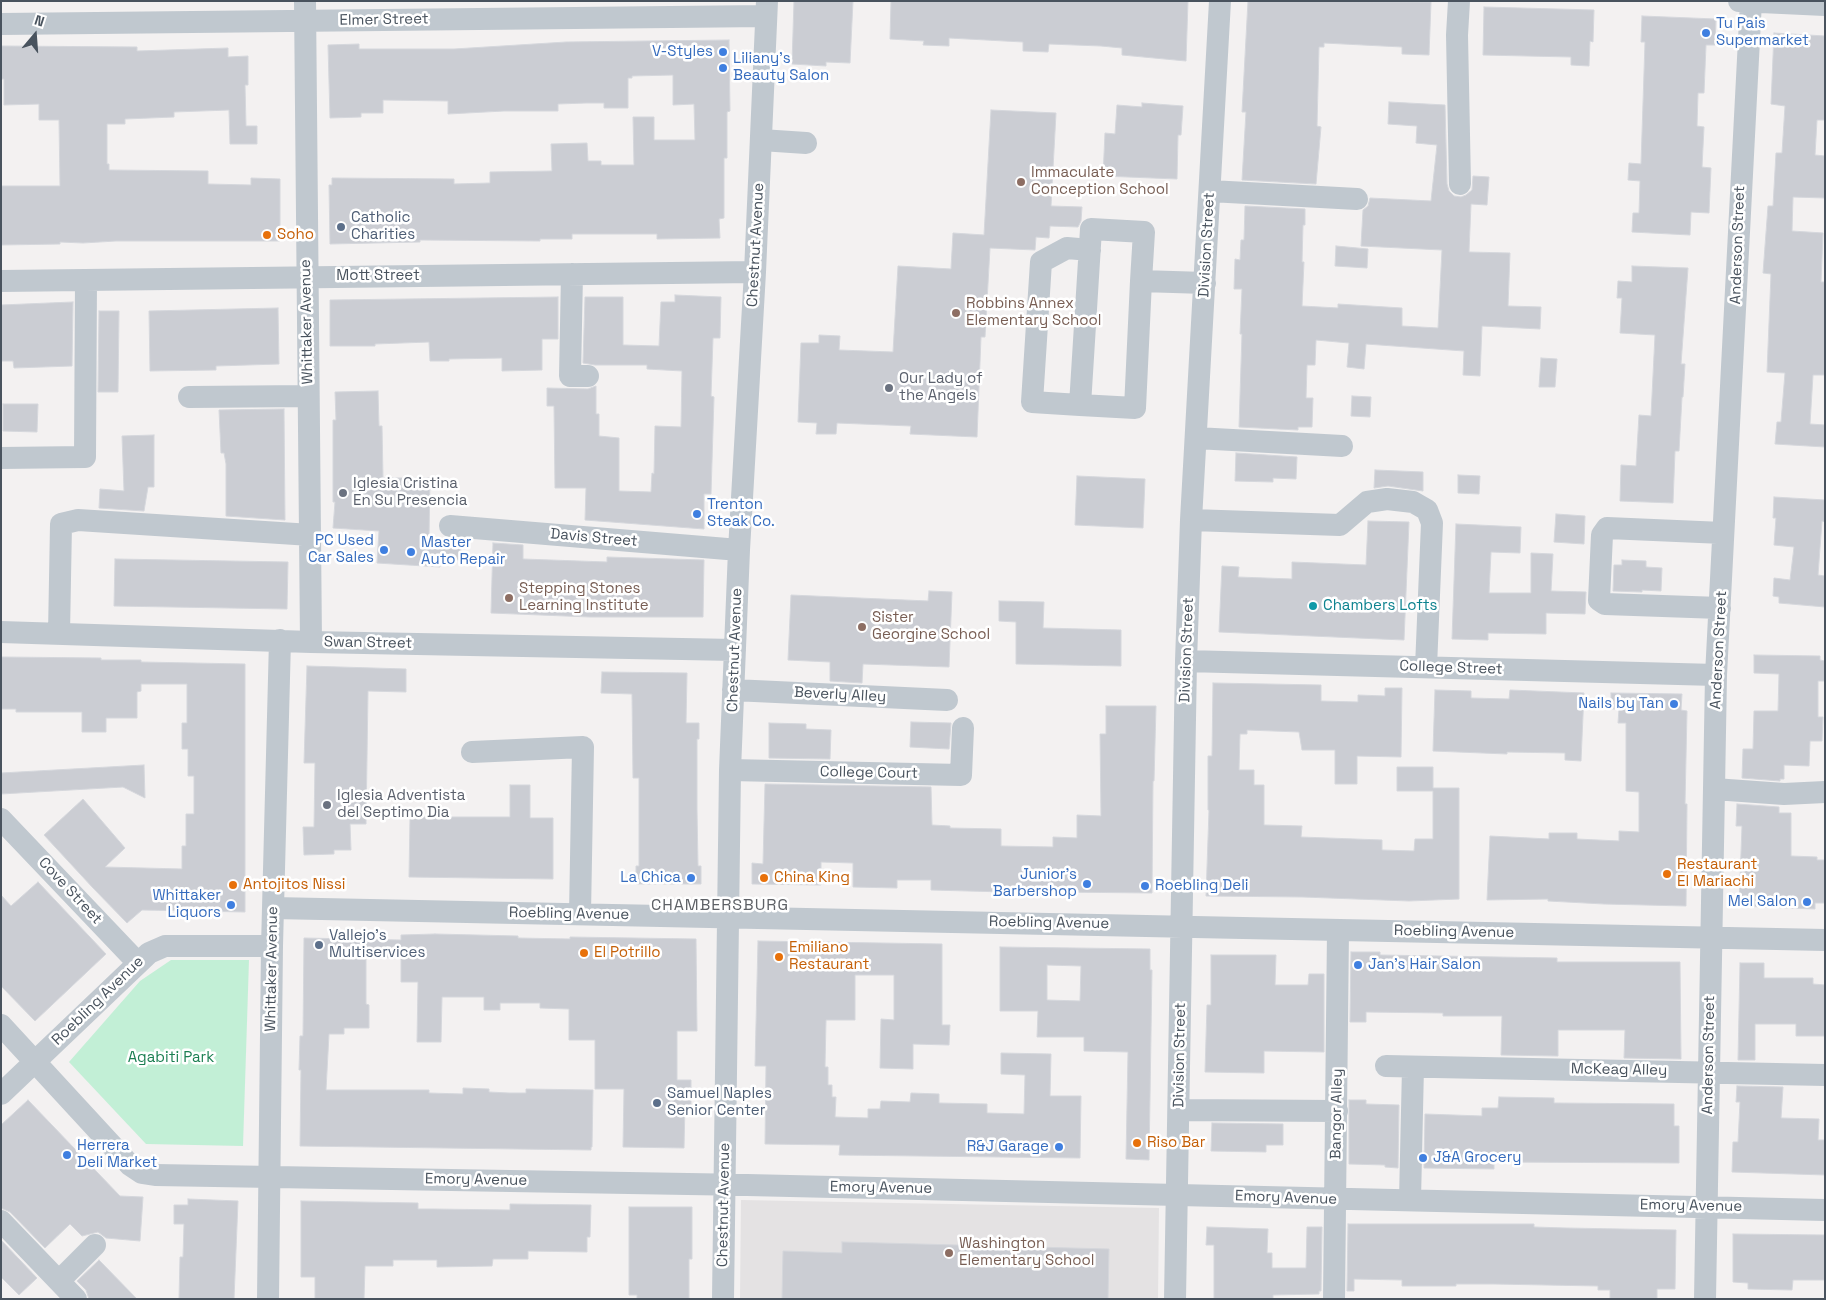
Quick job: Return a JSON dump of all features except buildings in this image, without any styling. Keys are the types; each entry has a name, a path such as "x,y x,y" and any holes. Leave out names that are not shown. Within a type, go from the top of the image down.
{"street":[{"name":"Division Street","path":"1174,1299 1178,1195 1186,661 1191,520 1220,1"},
{"path":"1459,1 1457,35 1460,184"},
{"path":"1747,2 1825,5"},
{"name":"Anderson Street","path":"1705,1299 1716,675 1747,2"},
{"name":"Elmer Street","path":"1,24 305,11 766,8"},
{"name":"Chestnut Avenue","path":"723,1299 730,770 766,8"},
{"name":"Whittaker Avenue","path":"305,11 312,642"},
{"path":"761,140 806,142"},
{"path":"1210,191 1357,199"},
{"path":"1080,405 1090,250 1091,229 1144,232 1135,408 1080,405 1032,402 1041,262 1067,248 1090,250"},
{"name":"Mott Street","path":"1,281 755,272"},
{"path":"572,274 570,376 588,376"},
{"path":"1,458 85,457 86,280"},
{"path":"1141,281 1205,283"},
{"path":"189,397 308,396"},
{"path":"1196,438 1342,446"},
{"path":"1191,520 1340,524 1367,502 1387,499 1413,502 1427,510 1432,523 1426,668"},
{"path":"59,634 61,524 78,520 311,535"},
{"name":"Davis Street","path":"450,526 739,550"},
{"path":"1720,608 1605,604 1599,600 1602,535 1607,528 1723,532"},
{"name":"Swan Street","path":"1,632 312,642 735,650"},
{"name":"Whittaker Avenue","path":"268,1299 272,946 280,640"},
{"name":"College Street","path":"1186,661 1716,675"},
{"name":"Beverly Alley","path":"733,690 947,700"},
{"name":"College Court","path":"730,770 961,775 963,728"},
{"path":"472,752 583,747 580,914"},
{"path":"1714,789 1784,794 1825,792"},
{"name":"Cove Street","path":"1,818 138,963"},
{"name":"Roebling Avenue","path":"273,908 1825,940"},
{"name":"Bangor Alley","path":"1334,1299 1338,930"},
{"name":"Roebling Avenue","path":"1,1094 149,953 165,946 201,944 272,946"},
{"name":"Emory Avenue","path":"1,1025 130,1165 142,1173 155,1176 270,1176 725,1185 1825,1210"},
{"name":"McKeag Alley","path":"1386,1066 1825,1075"},
{"path":"1410,1200 1413,1067"},
{"path":"1179,1110 1337,1112"},
{"path":"1,1221 76,1299"},
{"path":"59,1281 95,1245"}],"shaded area":[{"name":"Washington Elementary School","path":"741,1200 1159,1208 1158,1299 740,1299"}],"green space":[{"name":"Agabiti Park","path":"171,960 249,960 243,1146 146,1144 69,1062 140,981"}],"place":[{"name":"Tu Pais Supermarket","path":"1706,33"},
{"name":"V-Styles","path":"723,52"},
{"name":"Liliany's Beauty Salon","path":"723,68"},
{"name":"Immaculate Conception School","path":"1021,182"},
{"name":"Catholic Charities","path":"341,227"},
{"name":"Soho","path":"267,235"},
{"name":"Robbins Annex Elementary School","path":"956,313"},
{"name":"Our Lady of the Angels","path":"889,388"},
{"name":"Iglesia Cristina En Su Presencia","path":"343,493"},
{"name":"Trenton Steak Co.","path":"697,514"},
{"name":"PC Used Car Sales","path":"384,550"},
{"name":"Master Auto Repair","path":"411,552"},
{"name":"Stepping Stones Learning Institute","path":"509,598"},
{"name":"Chambers Lofts","path":"1313,606"},
{"name":"Sister Georgine School","path":"862,627"},
{"name":"Nails by Tan","path":"1674,704"},
{"name":"Iglesia Adventista del Septimo Dia","path":"327,805"},
{"name":"Restaurant El Mariachi","path":"1667,874"},
{"name":"La Chica","path":"691,878"},
{"name":"China King","path":"764,878"},
{"name":"Junior's Barbershop","path":"1087,884"},
{"name":"Antojitos Nissi","path":"233,885"},
{"name":"Roebling Deli","path":"1145,886"},
{"name":"Mel Salon","path":"1807,902"},
{"name":"Whittaker Liquors","path":"231,905"},
{"name":"Vallejo's Multiservices","path":"319,945"},
{"name":"El Potrillo","path":"584,953"},
{"name":"Emiliano Restaurant","path":"779,957"},
{"name":"Jan's Hair Salon","path":"1358,965"},
{"name":"Samuel Naples Senior Center","path":"657,1103"},
{"name":"Riso Bar","path":"1137,1143"},
{"name":"R&J Garage","path":"1059,1147"},
{"name":"Herrera Deli Market","path":"67,1155"},
{"name":"J&A Grocery","path":"1423,1158"},
{"name":"Washington Elementary School","path":"949,1253"}],"district":[{"name":"CHAMBERSBURG","path":"720,906"}]}
